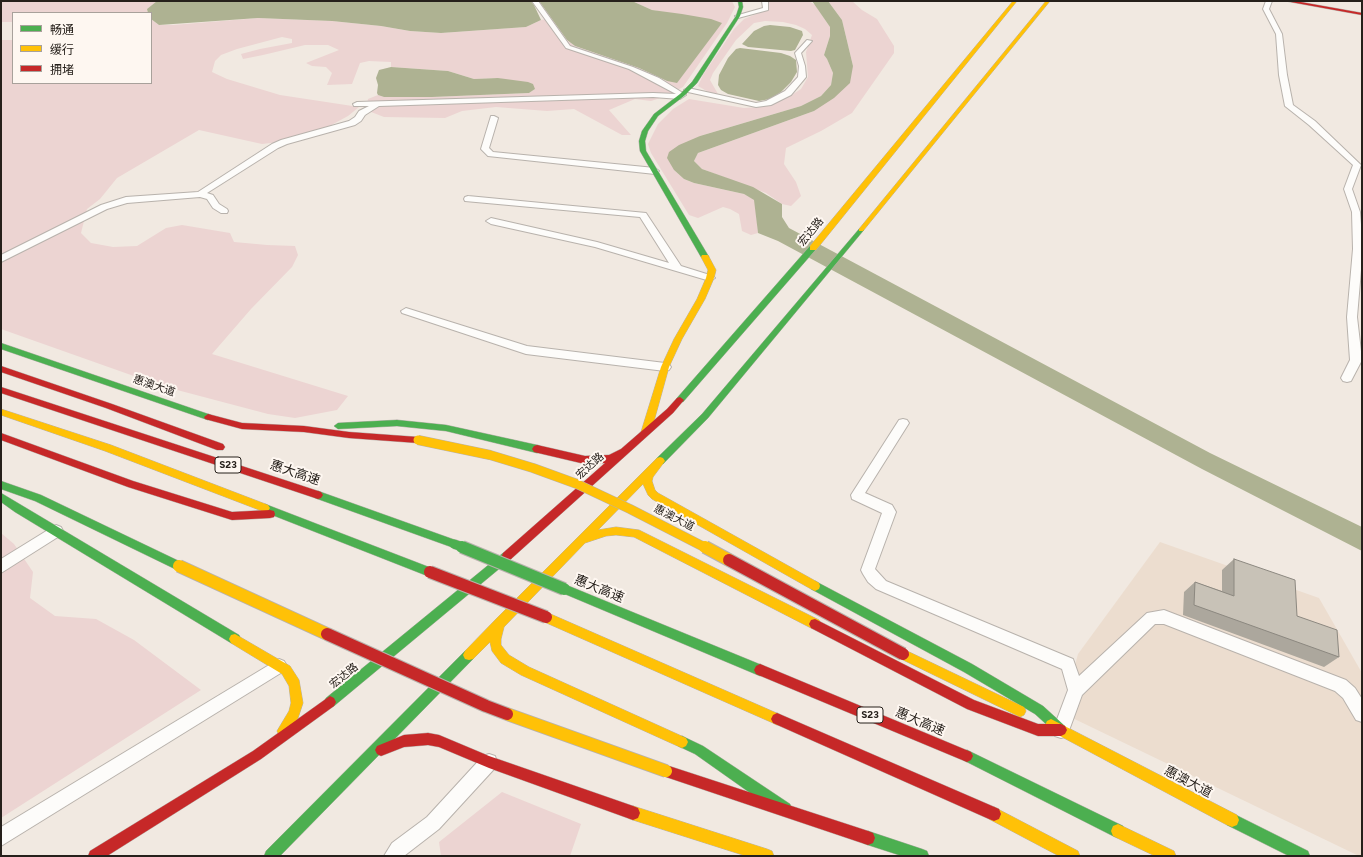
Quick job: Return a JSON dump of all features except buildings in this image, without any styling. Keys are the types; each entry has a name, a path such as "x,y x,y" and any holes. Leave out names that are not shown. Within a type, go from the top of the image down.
{"main road":[{"path":"646,432 665,367 678,339 701,299 712,270 643,152 642,141 645,131 656,115 683,94 738,16 741,7 740,1"},
{"name":"宏达路","path":"95,856 257,755 342,694 528,538 670,410 794,272 1015,1"},
{"path":"272,856 705,416 818,283 845,247 1048,1"},
{"path":"1287,1 1362,14"},
{"name":"惠澳大道","path":"1,346 189,410 242,426 304,429 349,435 418,440 490,455 533,468 577,484 630,508 903,654 1061,730 1212,810 1303,856"},
{"path":"1,369 109,406 232,451"},
{"name":"惠大高速","path":"1,390 293,486 454,544 959,752 1169,856"},
{"name":"S23","path":"1,412 108,448 546,617 992,814 1073,856"},
{"path":"304,429 397,423 446,428 585,460 602,460 611,458 626,450"},
{"path":"1,436 131,484 232,516 279,513"},
{"path":"655,467 648,476 647,481 651,492 655,496 778,566 968,668 1039,710 1061,730"},
{"path":"267,468 293,486"},
{"path":"1,485 38,498 179,566 486,706 666,771 785,809 922,856"},
{"path":"1,497 18,509 286,670 296,684 297,703 288,726 279,737 257,755"},
{"path":"580,542 597,534 606,532 621,531 635,534 790,611 971,706 1038,730 1061,730"},
{"path":"500,623 496,631 496,647 505,659 525,671 699,750 785,809"},
{"path":"354,771 378,752 398,743 416,739 439,741 489,762 641,816 767,856"}],"street":[{"path":"535,1 568,47 631,68 683,94"},
{"path":"738,16 766,9 766,1"},
{"path":"1269,1 1266,9 1279,34 1283,75 1289,106 1312,123 1357,165 1348,189 1356,212 1358,249 1352,318 1356,360 1347,378"},
{"path":"357,104 683,94 756,104 768,103 788,93 802,77 802,66 798,53 809,41"},
{"path":"200,194 275,146 284,142 345,126 358,119 362,113 378,104"},
{"path":"494,118 485,149 491,154 654,171"},
{"path":"1,258 104,206 126,200 200,194 210,197 216,206 224,210"},
{"path":"468,199 643,215 678,268"},
{"path":"491,221 597,245 710,278"},
{"path":"406,311 526,350 665,367"},
{"path":"903,423 857,495 887,509 889,512 868,570 873,578 881,585 1068,664 1076,690"},
{"path":"1,567 56,531"},
{"path":"1061,730 1076,690 1152,618 1164,617 1340,685 1349,693 1362,714"},
{"path":"1,837 279,666"},
{"path":"393,856 398,849 433,823 489,762"}],"shaded area":[{"path":"1,1 157,1 147,9 148,12 12,12 12,22 1,22"},
{"path":"157,1 531,1 541,20 526,27 441,33 410,31 381,26 332,21 258,18 159,25 152,20 152,12 148,12 147,9"},
{"path":"535,1 539,1 567,40 575,46 639,68 667,81 663,12 652,10 632,1 732,1 735,7 727,23 683,87 666,96 651,101 635,99 609,110 631,135 622,135 574,109 547,111 496,107 462,111 445,118 384,117 366,110 368,99 378,95 384,97 432,97 529,93 535,89 498,78 474,79 448,71 391,67 391,62 369,61 360,63 352,84 327,85 332,73 326,67 312,66 306,63 339,50 328,45 305,45 243,59 241,54 292,43 292,39 282,37 237,49 221,55 215,61 212,72 227,79 280,95 359,107 348,116 324,129 279,142 262,144 199,130 117,178 100,199 87,209 81,233 91,243 113,247 137,246 166,228 182,225 230,233 234,242 295,246 298,255 292,267 251,309 212,354 348,396 337,410 295,418 268,414 162,386 1,329 1,40 12,40 12,84 152,84 152,20 159,25 258,18 332,21 381,26 410,31 441,33 526,27 541,20 547,19"},
{"path":"539,1 632,1 652,10 711,19 722,23 677,83 667,81 639,68 575,46 567,40"},
{"path":"768,1 809,1 815,5 830,27 830,36 824,55 833,73 831,85 821,96 801,106 700,136 674,170 684,179 694,183 744,194 755,200 758,233 751,235 742,231 739,214 730,209 723,207 698,218 689,215 651,153 648,144 658,124 673,109 689,99 744,108 760,107 774,104 801,89 808,77 806,52 812,35 805,29 796,25 783,22 765,21 754,23 736,40 713,73 710,80 718,94 710,93 698,86 703,75 734,29 744,19 769,9"},
{"path":"812,1 828,1 842,20 853,66 850,83 834,98 814,111 698,153 694,161 702,169 753,187 782,204 782,217 789,228 1210,453 1362,527 1362,551 1202,469 778,241 758,233 754,200 744,194 694,183 684,179 674,170 667,158 669,152 679,145 700,136 801,106 821,96 831,85 833,73 824,55 830,36 830,27"},
{"path":"828,1 852,1 862,10 877,19 894,46 894,53 852,113 821,131 786,148 784,164 796,182 801,196 791,206 782,204 766,193 702,169 694,161 698,153 814,111 853,66 842,20"},
{"path":"770,25 790,27 802,31 803,35 795,50 791,51 748,47 742,44 754,31"},
{"path":"740,48 781,53 790,56 796,60 797,72 791,82 781,92 770,99 759,101 728,94 721,90 718,85 719,75 728,58 736,49"},
{"path":"391,67 448,71 474,79 498,78 528,82 533,84 535,89 529,93 432,97 384,97 378,95 376,78 379,70"},
{"path":"1,533 14,544 33,572 30,598 55,616 96,619 134,640 201,690 1,818"},
{"path":"1160,542 1319,598 1362,673 1362,856 1359,856 1062,713 1078,654"},
{"path":"502,792 581,824 570,856 441,856 439,842"}],"traffic: fast":[{"path":"705,257 643,151 642,141 645,131 656,115 682,95 694,83 738,16 741,7 740,1"},
{"path":"660,461 705,416 861,230"},
{"path":"680,400 813,248"},
{"path":"1,346 208,417"},
{"path":"338,426 397,423 446,428 537,449"},
{"path":"1,485 38,498 179,566"},
{"path":"318,495 454,544"},
{"path":"1,497 18,509 235,639"},
{"path":"265,508 430,572"},
{"path":"454,544 564,589"},
{"path":"330,702 507,556"},
{"path":"815,586 968,668 1039,710 1061,730"},
{"path":"564,589 760,670"},
{"path":"271,856 469,655"},
{"path":"682,742 699,750 785,809"},
{"path":"967,756 1118,831"},
{"path":"1232,820 1303,856"},
{"path":"868,838 922,856"}],"traffic: slow":[{"path":"813,248 1015,1"},
{"path":"861,230 1048,1"},
{"path":"646,432 665,367 678,339 701,299 710,278 712,270 705,257"},
{"path":"1,412 108,448 265,508"},
{"path":"418,440 490,455 533,468 577,484 630,509 729,560"},
{"path":"469,655 660,461"},
{"path":"655,467 648,476 647,481 651,492 655,496 815,586"},
{"path":"583,540 606,532 616,531 635,533 815,624"},
{"path":"179,566 327,634"},
{"path":"546,617 777,719"},
{"path":"500,623 495,639 496,647 505,659 525,671 682,742"},
{"path":"235,639 286,670 295,684 297,703 294,714 283,731"},
{"path":"903,654 1020,711"},
{"path":"507,714 666,771"},
{"path":"1051,725 1232,820"},
{"path":"633,813 767,856"},
{"path":"994,814 1073,856"},
{"path":"1118,831 1169,856"}],"traffic: jam":[{"path":"1287,1 1362,14"},
{"path":"1,369 109,406 220,447"},
{"path":"1,390 318,495"},
{"path":"507,556 670,411 680,400"},
{"path":"208,417 242,426 304,429 349,435 418,440"},
{"path":"1,436 131,484 232,516 270,514"},
{"path":"537,449 585,460 602,460 611,458 623,452"},
{"path":"729,560 903,654"},
{"path":"430,572 546,617"},
{"path":"815,624 971,705 1038,730 1061,730"},
{"path":"327,634 486,706 507,714"},
{"path":"760,670 967,756"},
{"path":"95,856 257,755 330,702"},
{"path":"777,719 994,814"},
{"path":"381,750 404,741 428,739 439,741 489,762 633,813"},
{"path":"666,771 868,838"}]}
